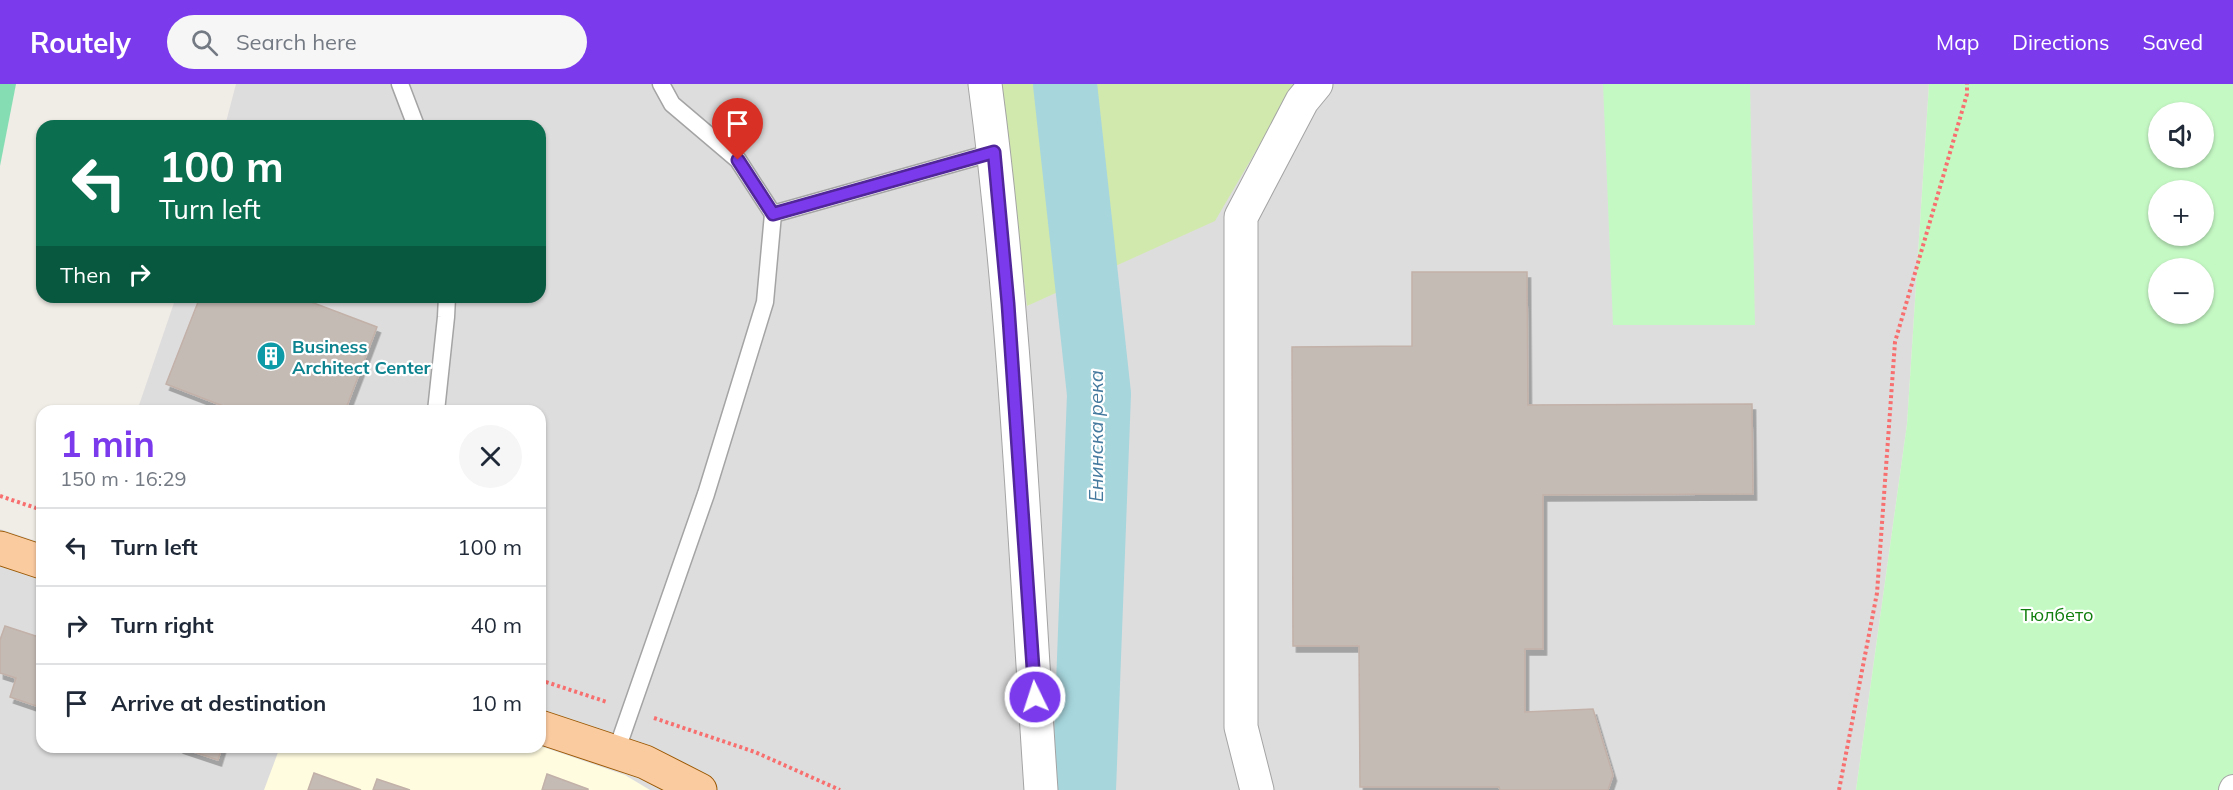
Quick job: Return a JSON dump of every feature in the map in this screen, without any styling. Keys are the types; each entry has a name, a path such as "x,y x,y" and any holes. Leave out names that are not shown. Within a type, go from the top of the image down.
{"main road":[{"path":"0,548 36,560"},
{"path":"546,729 630,757 700,790"}],"street":[{"path":"985,84 994,152 1008,304 1041,790"},
{"path":"1257,790 1241,728 1241,217 1302,101 1316,84"}],"lane":[{"path":"400,84 414,120"},
{"path":"630,757 631,711 706,494 765,302 773,214 738,160 672,104 661,84"},
{"path":"773,214 994,152"},
{"path":"437,405 447,303"}],"path":[{"path":"1839,790 1877,593 1895,342 1967,94 1967,84"},
{"path":"0,496 36,508"},
{"path":"546,682 755,752 840,790"}],"shaded area":[{"path":"236,84 1001,84 1028,306 1295,84 1929,84 1907,424 1856,790 0,790 0,529 36,541 36,753 546,753 546,405 139,405 174,303 546,303 546,120 227,120"},
{"path":"546,748 625,775 650,790 264,790 278,753 546,753"}],"green space":[{"path":"0,84 16,84 0,166"},
{"path":"1001,84 1295,84 1215,221 1027,306"},
{"path":"1603,84 1750,84 1755,325 1613,325"},
{"name":"Тюлбето","path":"1929,84 2233,84 2233,790 1856,790 1907,424"}],"building":[{"path":"1412,272 1527,272 1528,405 1752,404 1753,494 1543,495 1543,649 1525,649 1525,712 1593,709 1613,775 1608,790 1360,787 1359,646 1293,646 1292,347 1412,346"},
{"name":"Business Architect Center","path":"198,303 314,303 377,327 347,405 220,405 166,384"},
{"path":"5,626 36,636 36,706 10,697 16,678 0,673 0,640"},
{"path":"197,753 220,753 218,760"},
{"path":"314,773 361,790 308,790"},
{"path":"547,774 588,789 588,790 542,790"},
{"path":"377,779 410,790 373,790"}],"waterway":[{"name":"Енинска река","path":"1065,84 1099,394 1084,790"}],"place":[{"name":"Business Architect Center","path":"271,356"}],"route":[{"path":"738,160 773,214 994,152 1008,304 1035,697"}]}
